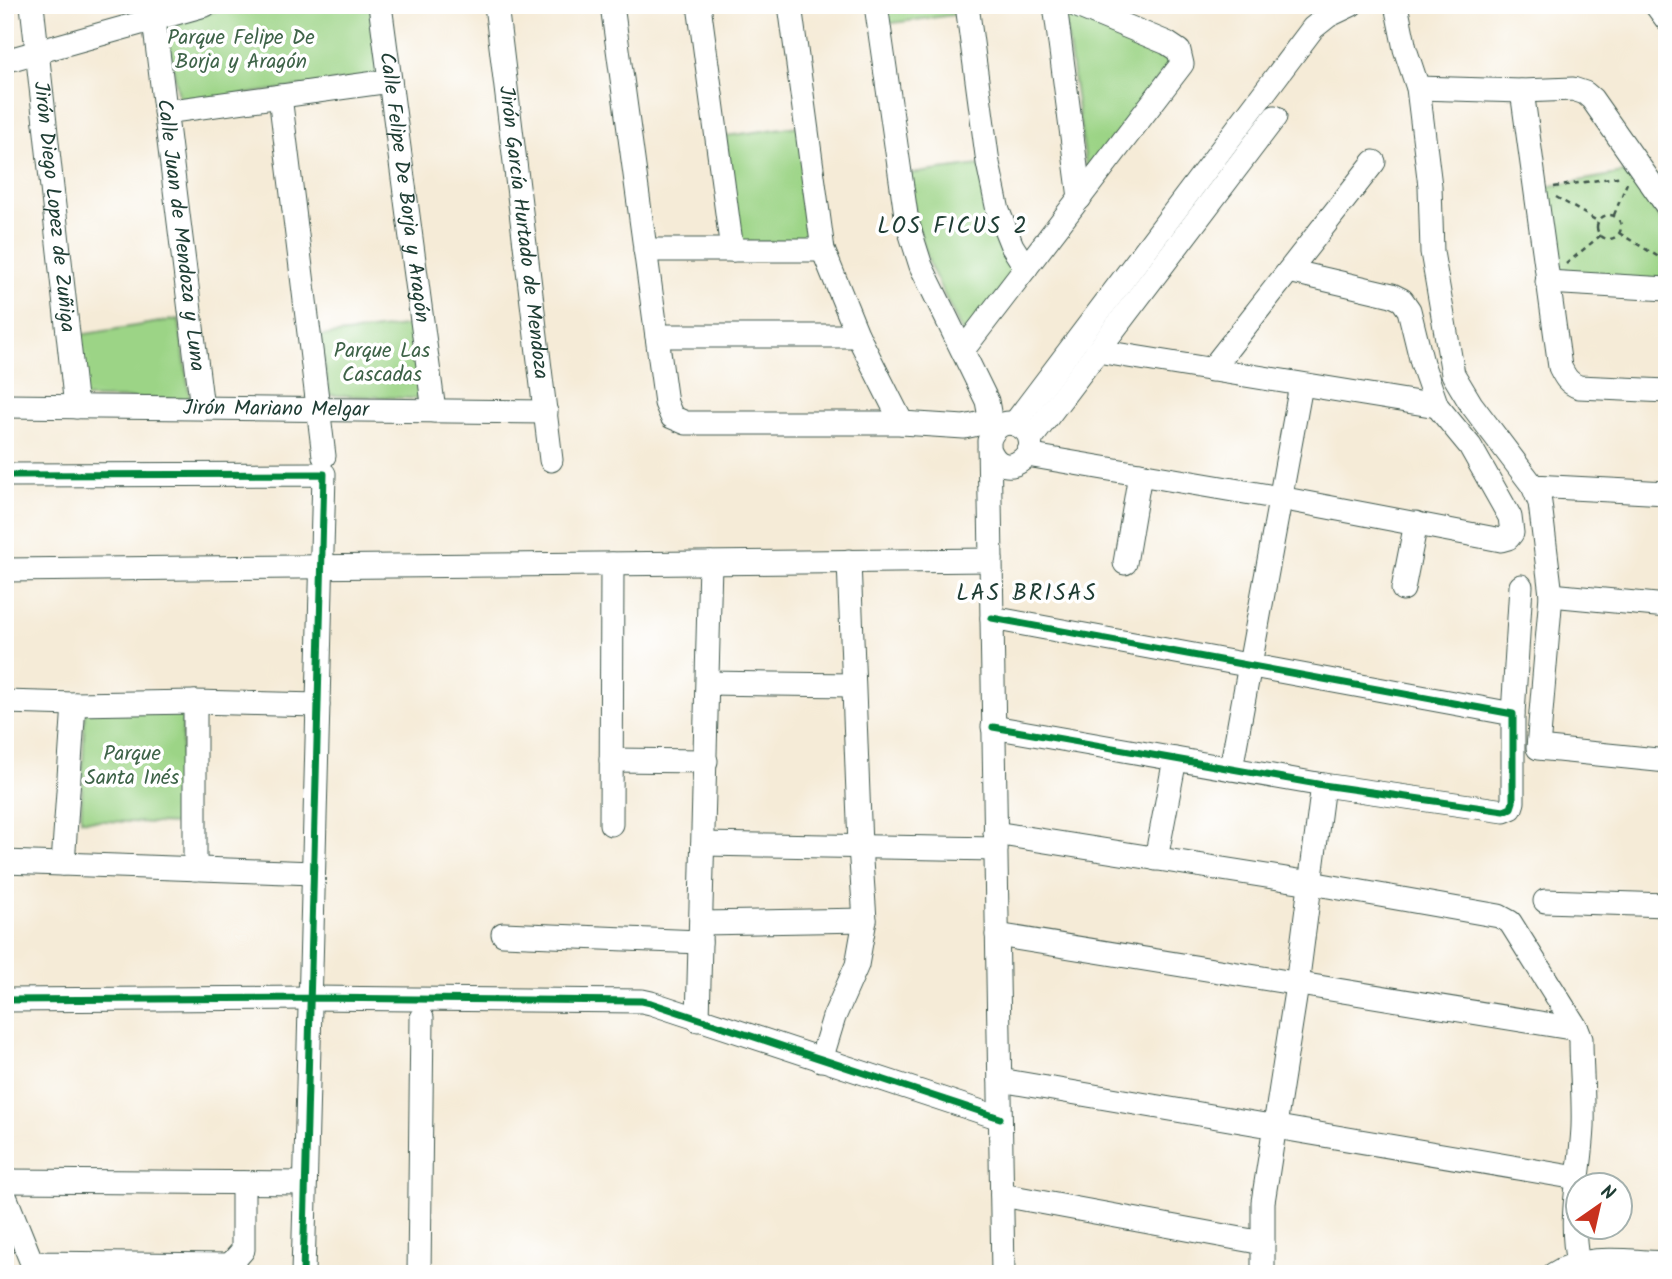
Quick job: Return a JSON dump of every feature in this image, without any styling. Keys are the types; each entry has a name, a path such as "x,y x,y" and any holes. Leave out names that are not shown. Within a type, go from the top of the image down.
{"street":[{"name":"Jirón Diego Lopez de Zuñiga","path":"32,5 76,407"},
{"path":"5,61 205,5"},
{"name":"Calle Felipe De Borja y Aragón","path":"380,5 434,411"},
{"name":"Jirón García Hurtado de Mendoza","path":"496,5 551,460"},
{"path":"612,5 666,403 673,417 679,421 964,426 1140,474 1501,540 1508,538 1512,533 1510,517 1470,446 1437,406 1422,363 1409,310 1402,300 1392,295 1289,271"},
{"path":"699,5 732,250"},
{"path":"790,5 823,250 858,337 902,423"},
{"path":"876,5 907,222 921,266 987,401 989,412 1008,440"},
{"path":"967,5 988,163 998,211 1003,230 1026,268"},
{"path":"1055,5 1080,198"},
{"path":"963,350 1182,64 1179,51 1167,43 1075,5"},
{"path":"1003,1274 990,493 1008,440 1313,28 1320,20 1351,5"},
{"path":"1396,5 1405,49 1418,88 1430,186 1432,252 1453,374 1471,404 1533,486 1540,503 1551,595 1538,748 1667,761"},
{"path":"1656,5 1667,20"},
{"name":"Calle Juan de Mendoza y Luna","path":"154,20 202,408"},
{"path":"165,112 390,81"},
{"path":"1418,88 1522,91 1573,89 1586,93 1667,206"},
{"path":"1522,91 1555,274 1560,367 1569,383 1579,387 1667,391"},
{"path":"280,96 324,456"},
{"path":"1008,440 1097,351 1275,117"},
{"path":"1211,370 1374,162"},
{"path":"645,250 823,250"},
{"path":"1555,274 1667,289"},
{"path":"657,337 858,337"},
{"path":"1097,351 1437,406"},
{"path":"1231,769 1301,385"},
{"name":"Jirón Mariano Melgar","path":"5,406 547,412"},
{"path":"5,475 324,474 303,1274"},
{"path":"1125,563 1140,474"},
{"path":"1533,486 1667,493"},
{"path":"1403,589 1416,523"},
{"path":"5,570 991,560"},
{"path":"821,1060 834,1017 858,965 865,920 849,561"},
{"path":"698,1020 710,563"},
{"path":"611,564 611,824"},
{"path":"993,727 1323,785 1504,811 1511,808 1513,802 1513,714 1521,586"},
{"path":"1551,595 1667,606"},
{"path":"992,618 1513,714"},
{"path":"708,683 853,685"},
{"path":"5,702 318,705"},
{"path":"195,702 195,869"},
{"path":"63,864 74,704"},
{"path":"1156,859 1175,759"},
{"path":"611,760 706,761"},
{"path":"1263,1274 1263,1202 1297,985 1323,785"},
{"path":"703,844 860,846 995,841 1156,859 1499,916 1510,922 1581,1039 1583,1126 1578,1170"},
{"path":"5,862 313,873"},
{"path":"1545,901 1667,905"},
{"path":"503,934 701,933 865,920"},
{"path":"997,935 1577,1029"},
{"path":"5,1000 310,998 642,1001 1000,1118"},
{"path":"419,1274 422,1018"},
{"path":"1000,1080 1564,1176"},
{"path":"5,1181 305,1183"},
{"path":"5,1196 32,1263 229,1269 243,1250 243,1183"},
{"path":"1002,1195 1263,1243"},
{"path":"1575,1240 1578,1263"},
{"path":"1554,1274 1567,1266 1588,1260 1667,1263"}],"path":[{"path":"1554,187 1629,176 1614,215"},
{"path":"1553,196 1598,222"},
{"path":"1614,215 1621,223 1619,233 1610,239 1601,235 1597,229 1598,222 1604,216 1614,215"},
{"path":"1619,233 1667,262"},
{"path":"1555,274 1601,235"}],"green space":[{"name":"Parque Felipe De Borja y Aragón","path":"236,5 371,5 378,76 180,103 165,26"},
{"path":"883,5 960,5 961,14 886,24"},
{"path":"1064,12 1174,58 1087,173"},
{"path":"799,126 814,242 739,243 725,136"},
{"path":"979,165 1018,268 964,336 930,266 916,220 908,174"},
{"path":"1628,172 1667,229 1667,283 1552,277 1540,188"},
{"path":"179,319 190,399 83,398 79,335"},
{"name":"Parque Las Cascadas","path":"412,325 423,399 329,395 320,336"},
{"name":"Parque Santa Inés","path":"85,708 183,713 179,824 81,820"}],"cycle path":[{"path":"5,475 324,474 303,1274"},
{"path":"992,618 1513,714 1513,802 1511,808 1504,811 1323,785 993,727"},
{"path":"5,1000 310,998 642,1001 1000,1118"}],"district":[{"name":"LOS FICUS 2","path":"953,227"},
{"name":"LAS BRISAS","path":"1027,594"}]}
